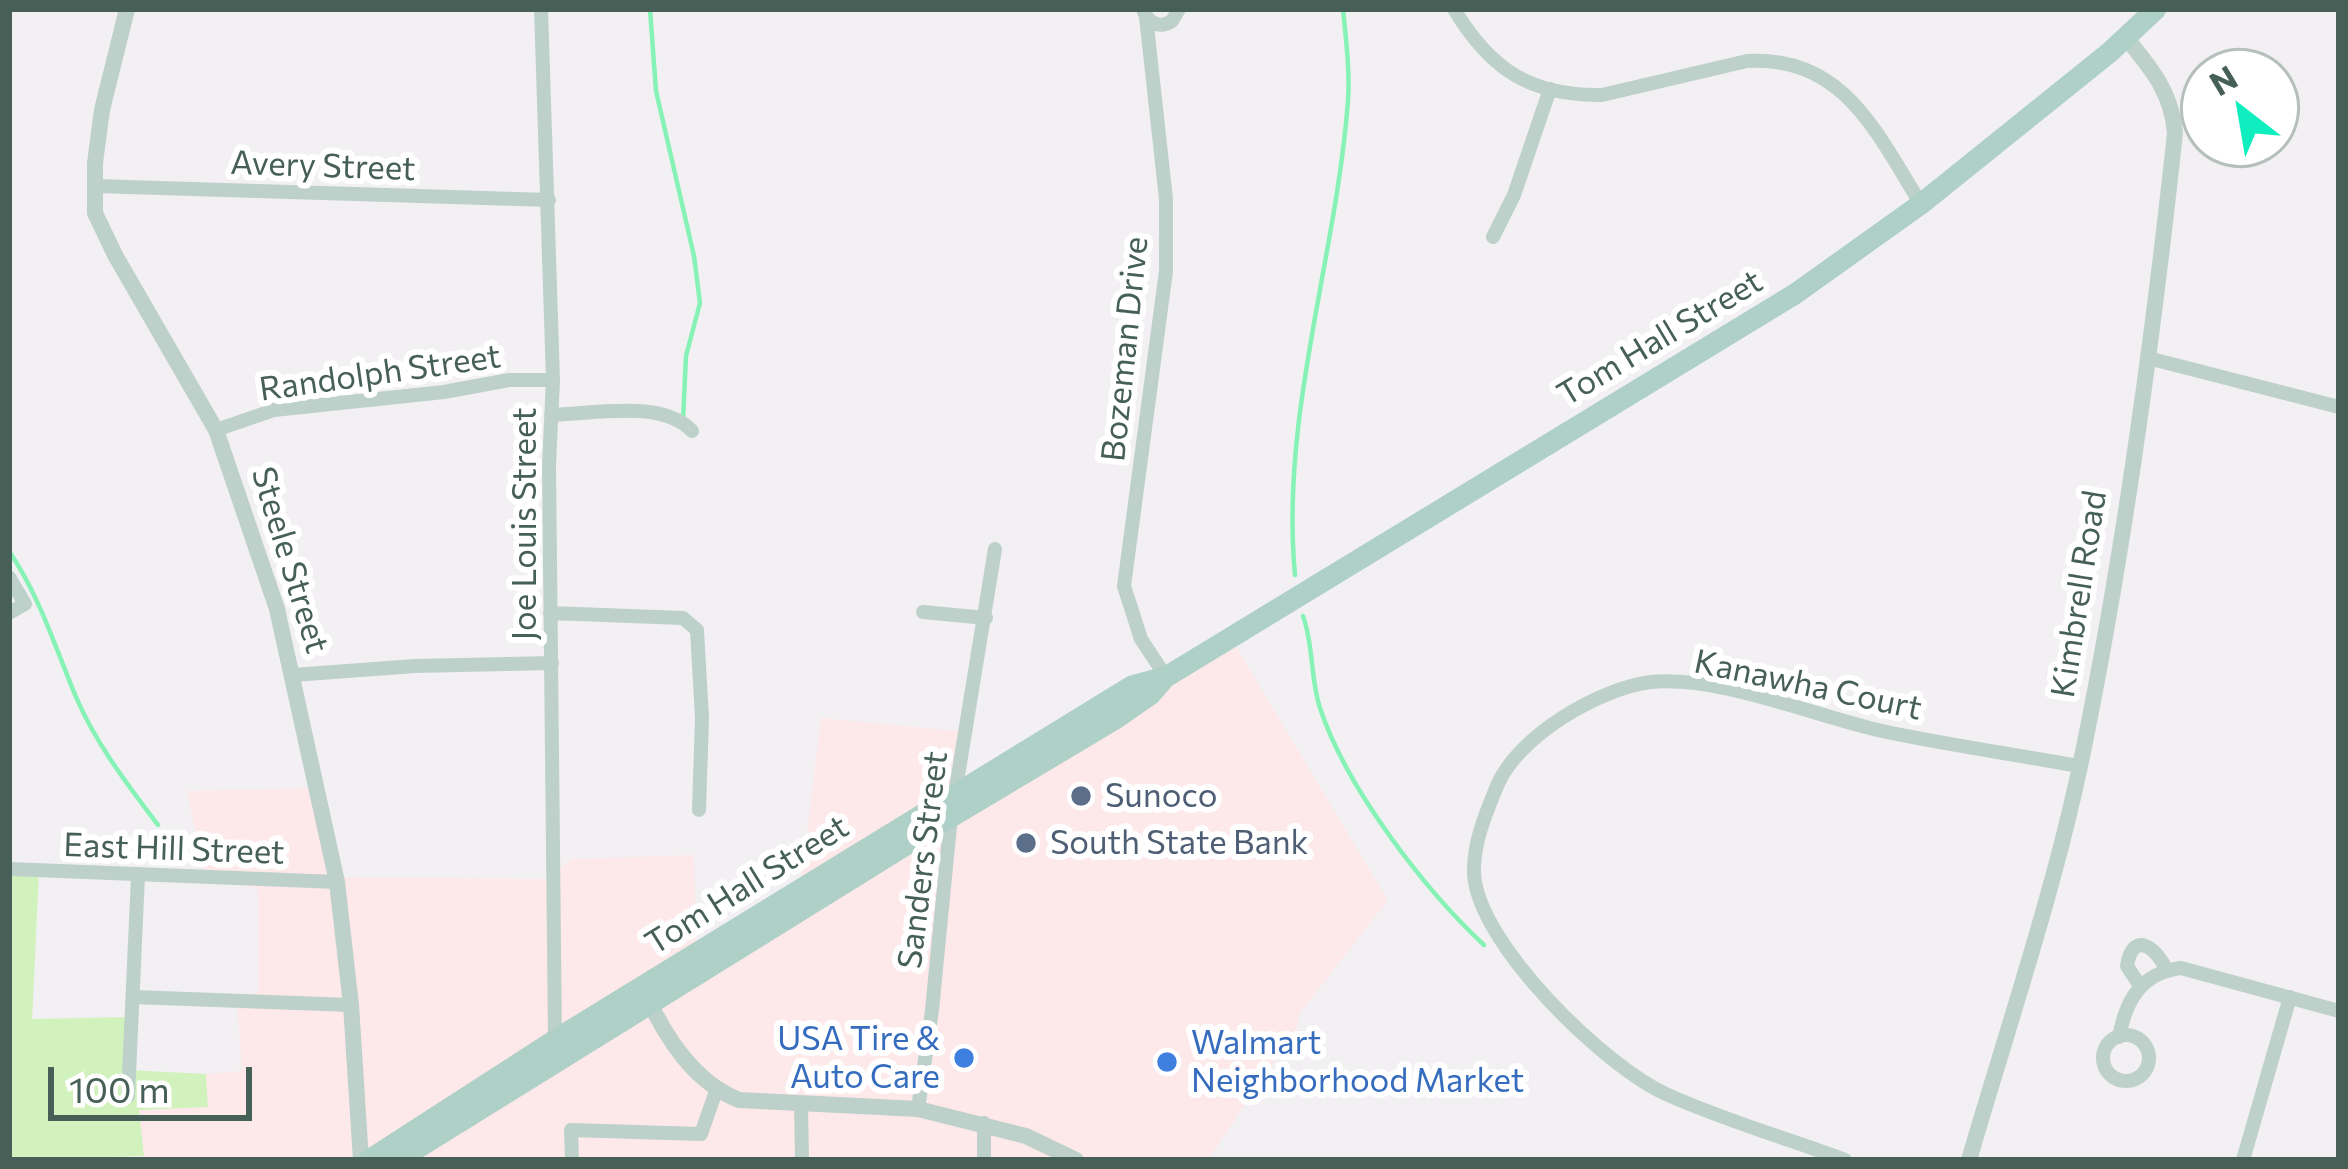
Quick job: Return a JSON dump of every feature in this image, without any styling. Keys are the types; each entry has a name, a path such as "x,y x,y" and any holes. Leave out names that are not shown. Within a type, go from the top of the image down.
{"main road":[{"name":"Tom Hall Street","path":"384,1160 408,1154 647,997 953,806 1132,686 1166,677 1795,294 1921,204 2127,38 2156,9"},
{"name":"Tom Hall Street","path":"365,1160 555,1040 647,997"}],"street":[{"name":"Steele Street","path":"127,9 102,110 95,213 216,430 252,530 293,675 337,882 365,1160"},
{"name":"Joe Louis Street","path":"542,9 553,380 550,613 555,1040"},
{"name":"Bozeman Drive","path":"1145,13 1155,24 1167,24 1179,9"},
{"path":"1454,9 1484,54 1508,74 1550,89 1602,94 1747,61 1794,64 1819,74 1861,109 1921,204"},
{"name":"Bozeman Drive","path":"1145,13 1166,199 1166,271 1124,586 1142,639 1166,677"},
{"name":"Kimbrell Road","path":"1969,1160 2079,766 2148,358 2176,133 2164,89 2127,38"},
{"path":"1493,237 1514,195 1550,89"},
{"name":"Avery Street","path":"95,186 549,200"},
{"path":"2148,358 2339,407"},
{"name":"Randolph Street","path":"216,430 274,410 444,392 509,380 553,380"},
{"path":"551,415 650,412 681,419 692,430"},
{"name":"Sanders Street","path":"918,1109 953,806 995,550"},
{"path":"9,578 25,604 9,613"},
{"path":"923,611 986,618"},
{"path":"550,613 683,618 697,630 702,718 699,810"},
{"path":"293,675 552,663"},
{"name":"Kanawha Court","path":"1845,1160 1662,1093 1574,1028 1524,974 1491,928 1474,875 1481,825 1503,771 1537,736 1595,699 1651,682 1727,688 1882,731 2079,766"},
{"name":"East Hill Street","path":"9,869 337,882"},
{"path":"128,1096 138,876"},
{"path":"2140,986 2128,971 2127,959 2138,947 2154,948 2167,971"},
{"path":"2120,1036 2124,1011 2140,986 2167,971 2192,969 2339,1011"},
{"path":"133,997 351,1005"},
{"path":"647,997 696,1075 716,1091 739,1100 918,1109 1026,1136 1076,1160"},
{"path":"2243,1160 2290,997"},
{"path":"572,1160 571,1130 701,1134 716,1091"},
{"path":"801,1103 802,1160"},
{"path":"984,1123 984,1160"}],"shaded area":[{"path":"1231,638 1388,900 1300,1013 1297,1027 1208,1160 79,1160 144,1156 139,1110 207,1107 206,1074 242,1071 237,1003 258,991 258,890 203,870 187,791 315,788 334,877 545,879 572,859 694,855 697,958 799,898 821,718 968,732 960,798"}],"green space":[{"path":"9,871 39,873 32,1019 129,1017 127,1070 206,1074 208,1107 139,1110 144,1156 9,1160"}],"waterway":[{"path":"650,9 656,91 694,256 700,303 686,356 683,420"},
{"path":"1295,575 1295,456 1348,101 1343,9"},
{"path":"9,551 38,604 93,731 158,825"},
{"path":"1303,616 1320,708 1348,770 1412,866 1484,945"}],"place":[{"name":"Sunoco","path":"1081,796"},
{"name":"South State Bank","path":"1026,843"},
{"name":"USA Tire & Auto Care","path":"964,1058"},
{"name":"Walmart Neighborhood Market","path":"1167,1062"}]}
